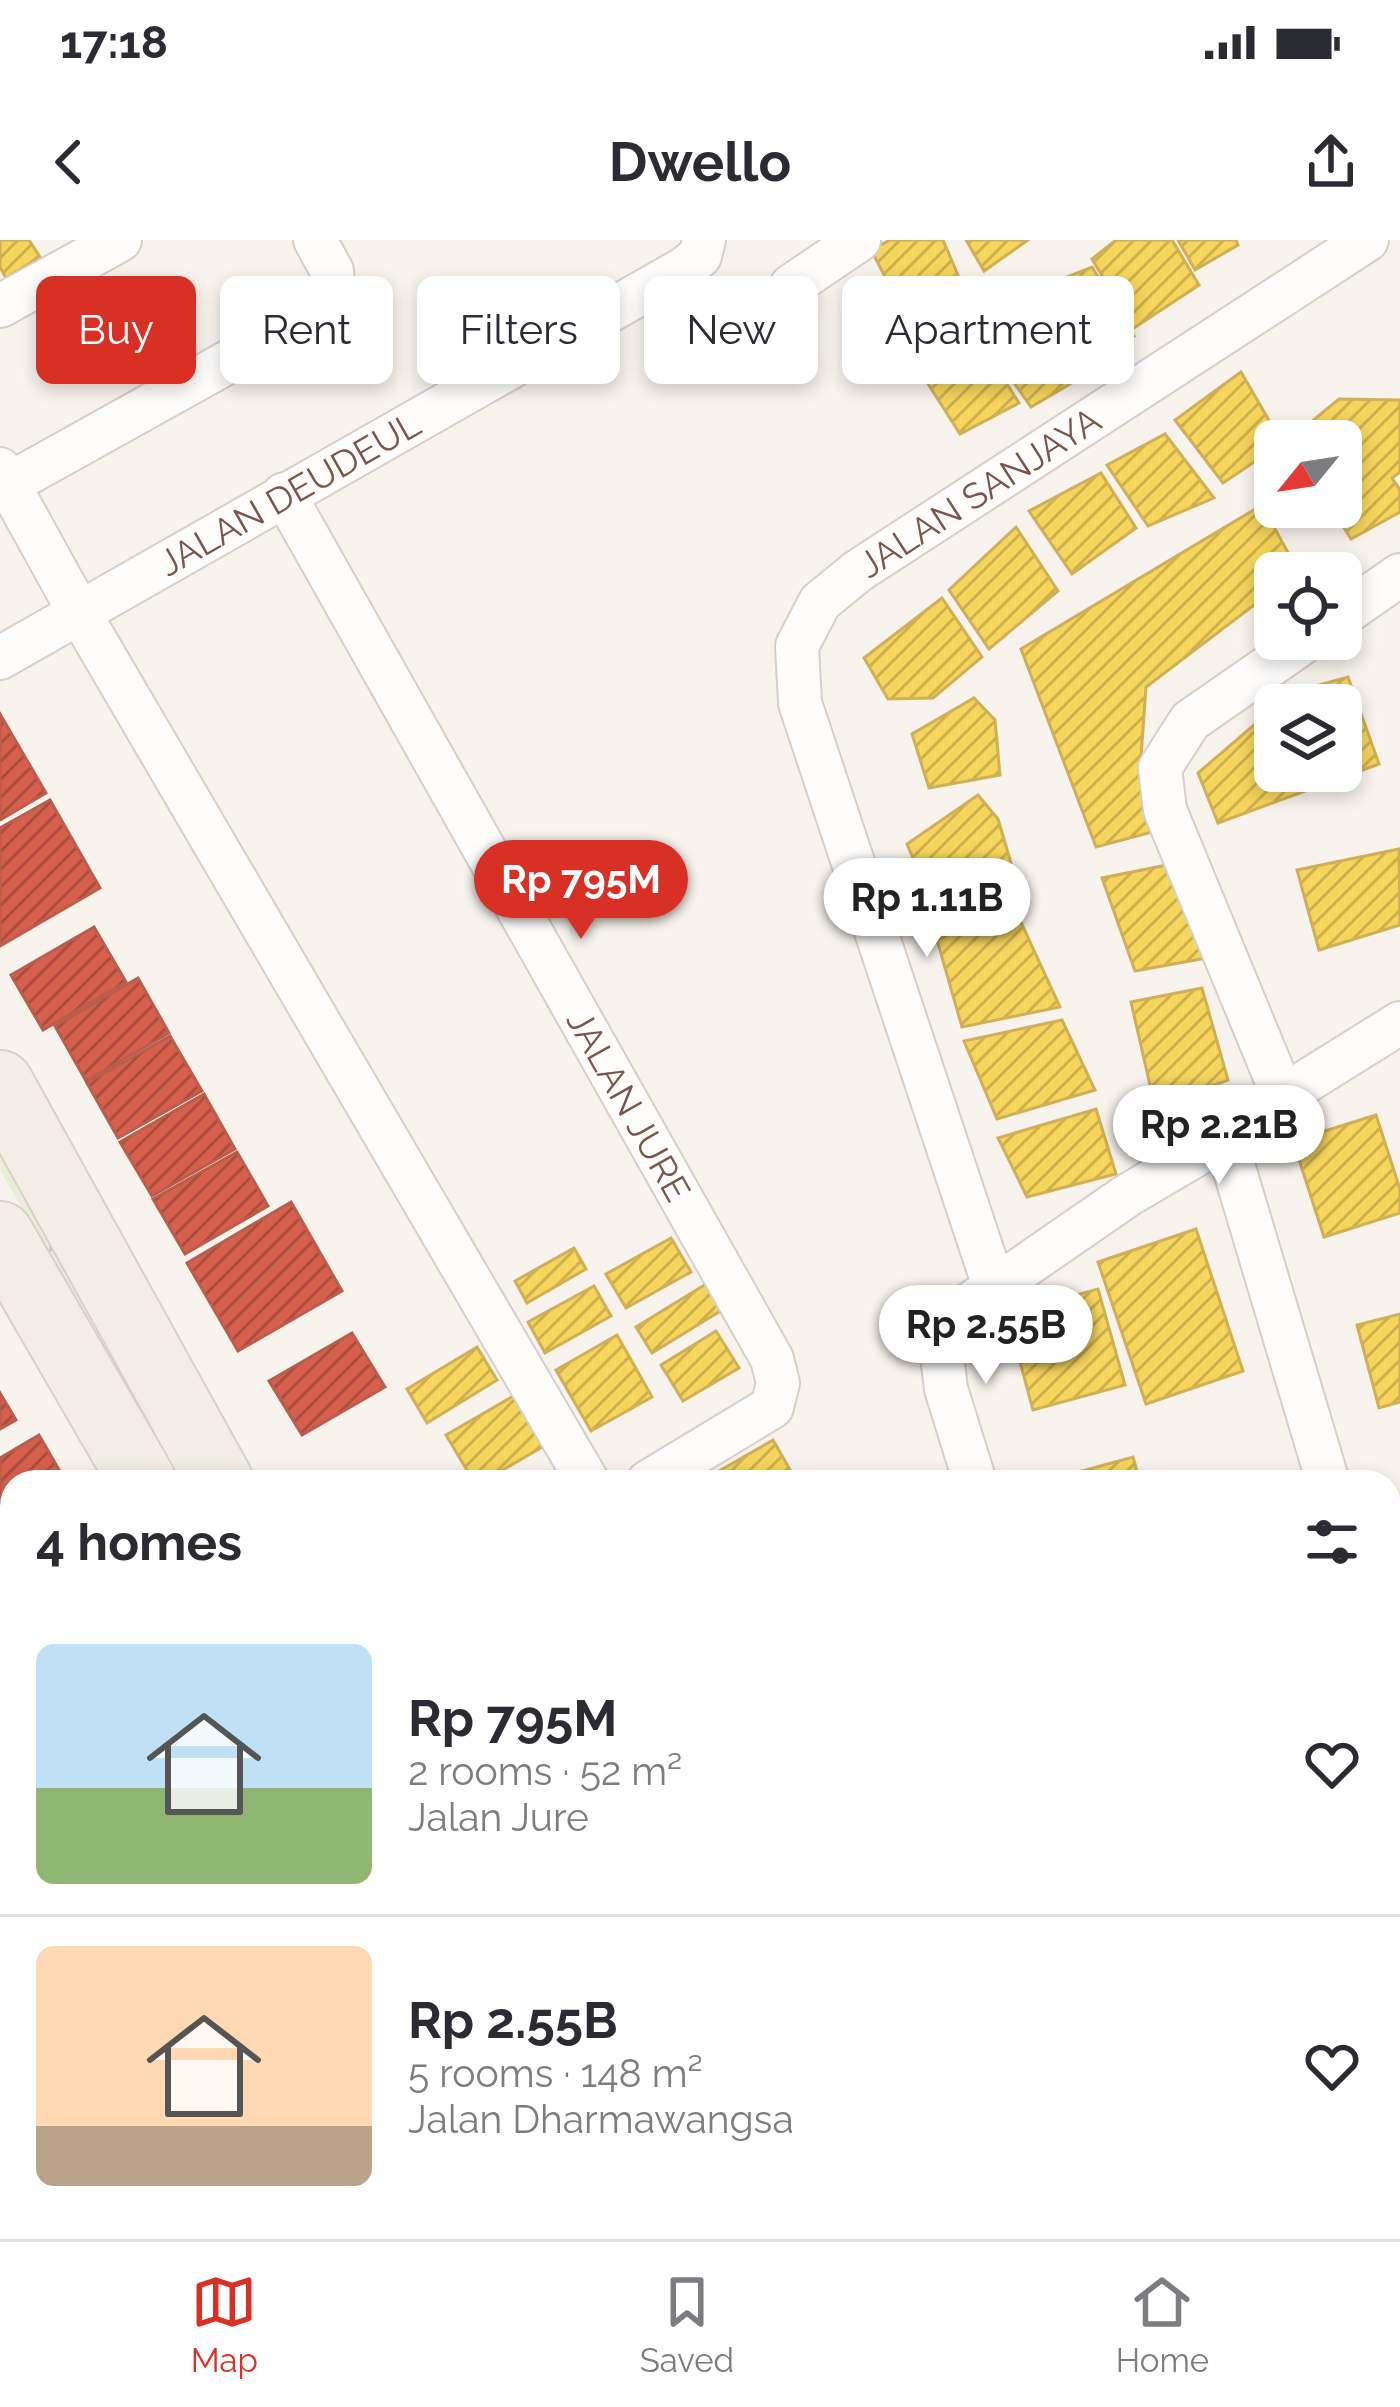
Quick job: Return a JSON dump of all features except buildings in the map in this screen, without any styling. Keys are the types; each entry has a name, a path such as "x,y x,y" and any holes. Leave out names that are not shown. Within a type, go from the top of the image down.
{"main road":[{"path":"1,1089 213,1470"},
{"path":"0,1234 136,1470"}],"street":[{"path":"0,306 120,240"},
{"path":"315,240 332,272 334,299 316,313 3,480 581,1470"},
{"path":"806,276 859,240"},
{"name":"JALAN SANJAYA","path":"994,1286 800,703 797,646 820,602 858,571 1367,240"},
{"name":"JALAN DEUDEUL","path":"0,658 686,268 702,248"},
{"name":"JALAN JURE","path":"284,494 772,1359 778,1383 772,1407 668,1470"},
{"path":"1362,601 1400,574"},
{"path":"1278,660 1190,721 1160,768 1165,809 1283,1096"},
{"path":"971,1470 946,1389 941,1347 957,1313 1127,1195 1225,1138 1400,1023"},
{"path":"1225,1138 1324,1470"}],"green space":[{"path":"0,1146 186,1470 172,1470 0,1170"}]}
